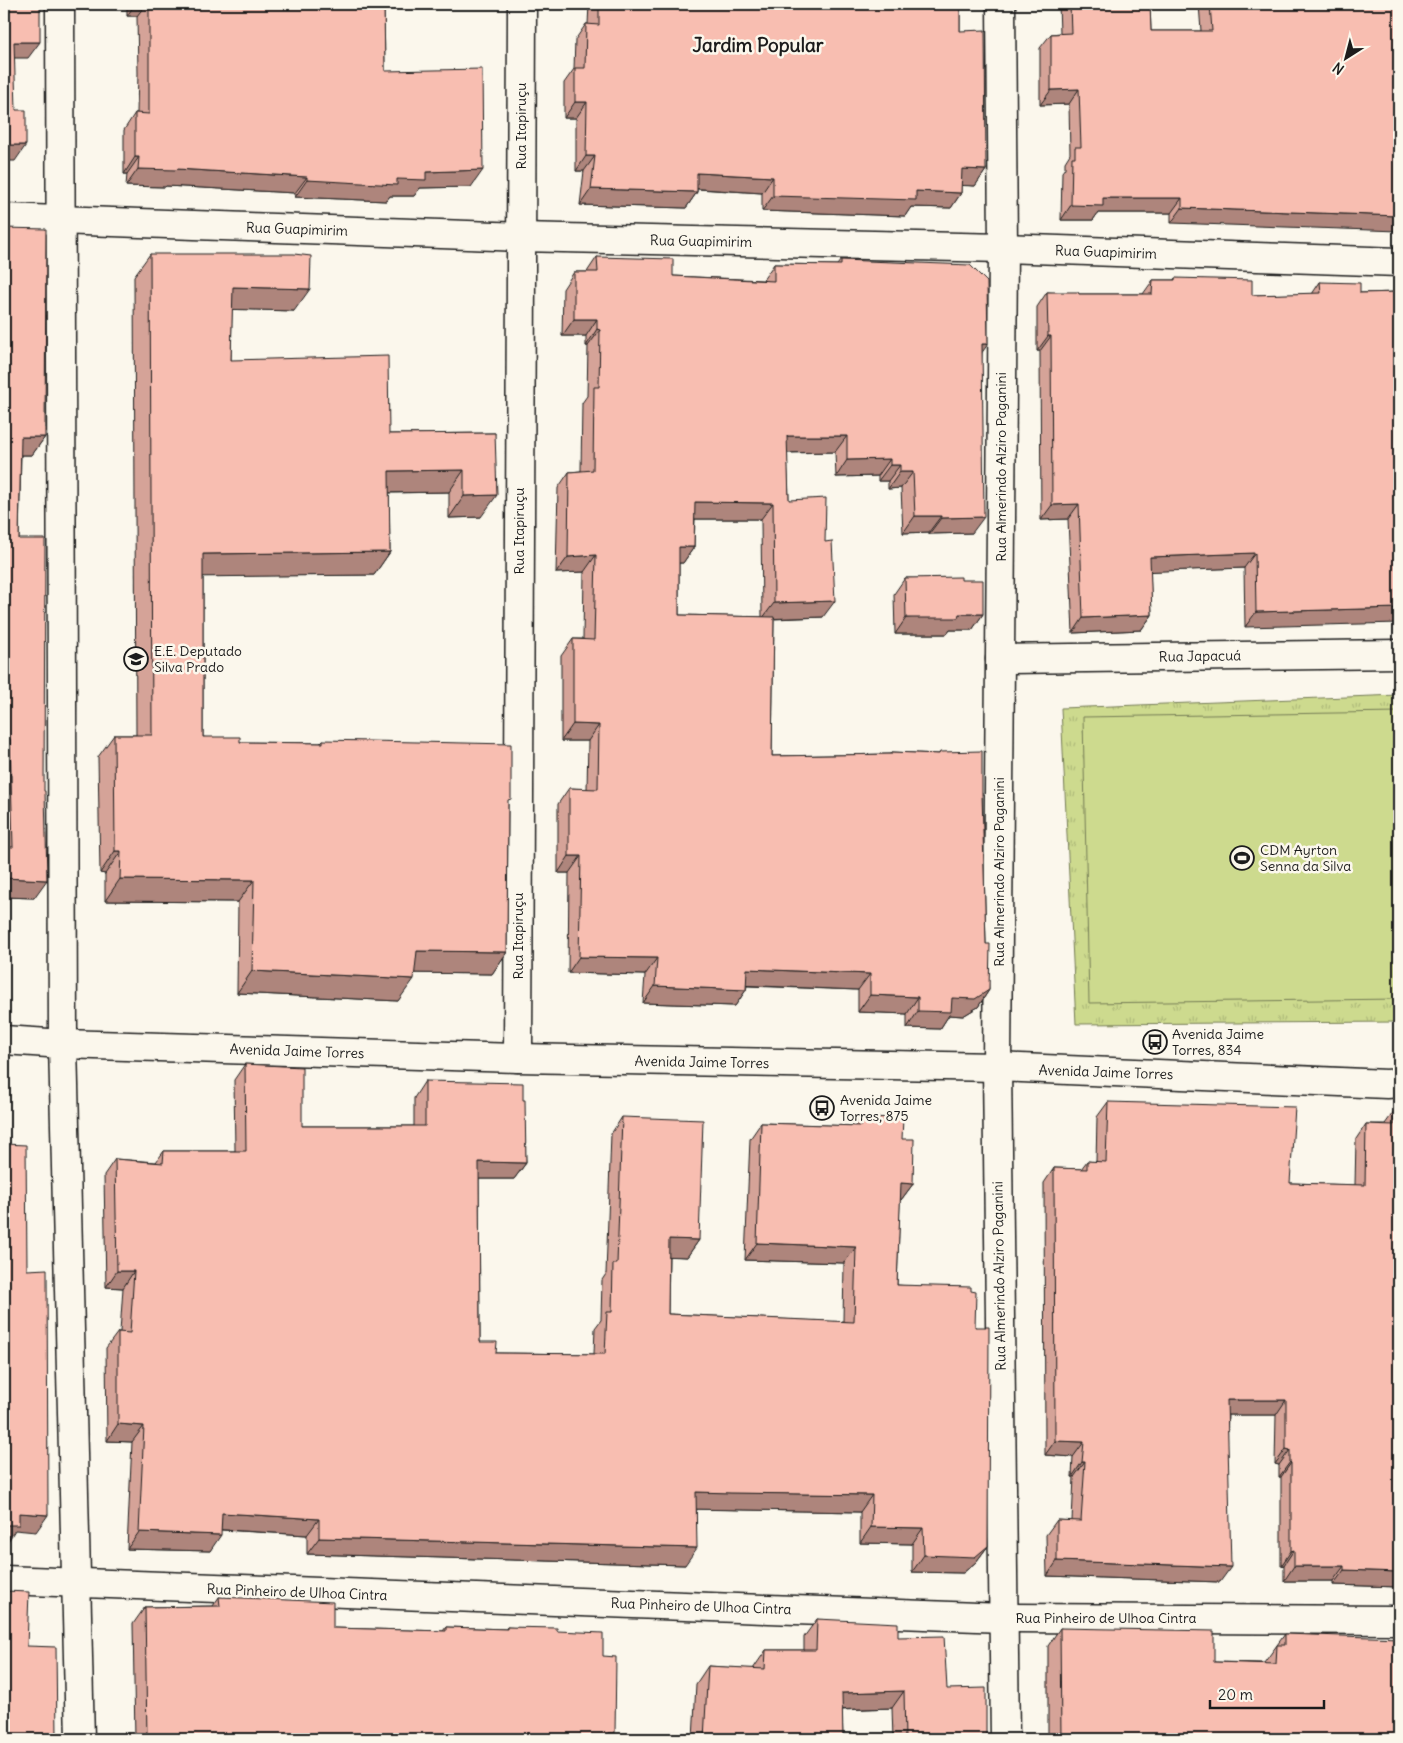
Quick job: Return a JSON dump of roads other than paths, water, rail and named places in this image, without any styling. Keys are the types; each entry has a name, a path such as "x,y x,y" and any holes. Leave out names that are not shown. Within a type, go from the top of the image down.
{"street":[{"path":"60,4 63,1044 80,1739"},
{"name":"Rua Itapiruçu","path":"518,1058 522,4"},
{"name":"Rua Almerindo Alziro Paganini","path":"1001,4 1002,248 997,1067 1005,1739"},
{"name":"Rua Guapimirim","path":"4,218 520,237 1002,248 1399,262"},
{"name":"Rua Japacuá","path":"1000,659 1399,654"},
{"name":"Avenida Jaime Torres","path":"4,1040 63,1044 518,1058 997,1067 1399,1083"},
{"name":"Rua Pinheiro de Ulhoa Cintra","path":"4,1580 1003,1618 1399,1620"}],"place":[{"name":"E.E. Deputado Silva Prado","path":"136,659"},
{"name":"CDM Ayrton Senna da Silva","path":"1242,858"},
{"name":"Avenida Jaime Torres, 834","path":"1155,1042"},
{"name":"Avenida Jaime Torres, 875","path":"822,1108"}],"district":[{"name":"Jardim Popular","path":"758,45"}]}
